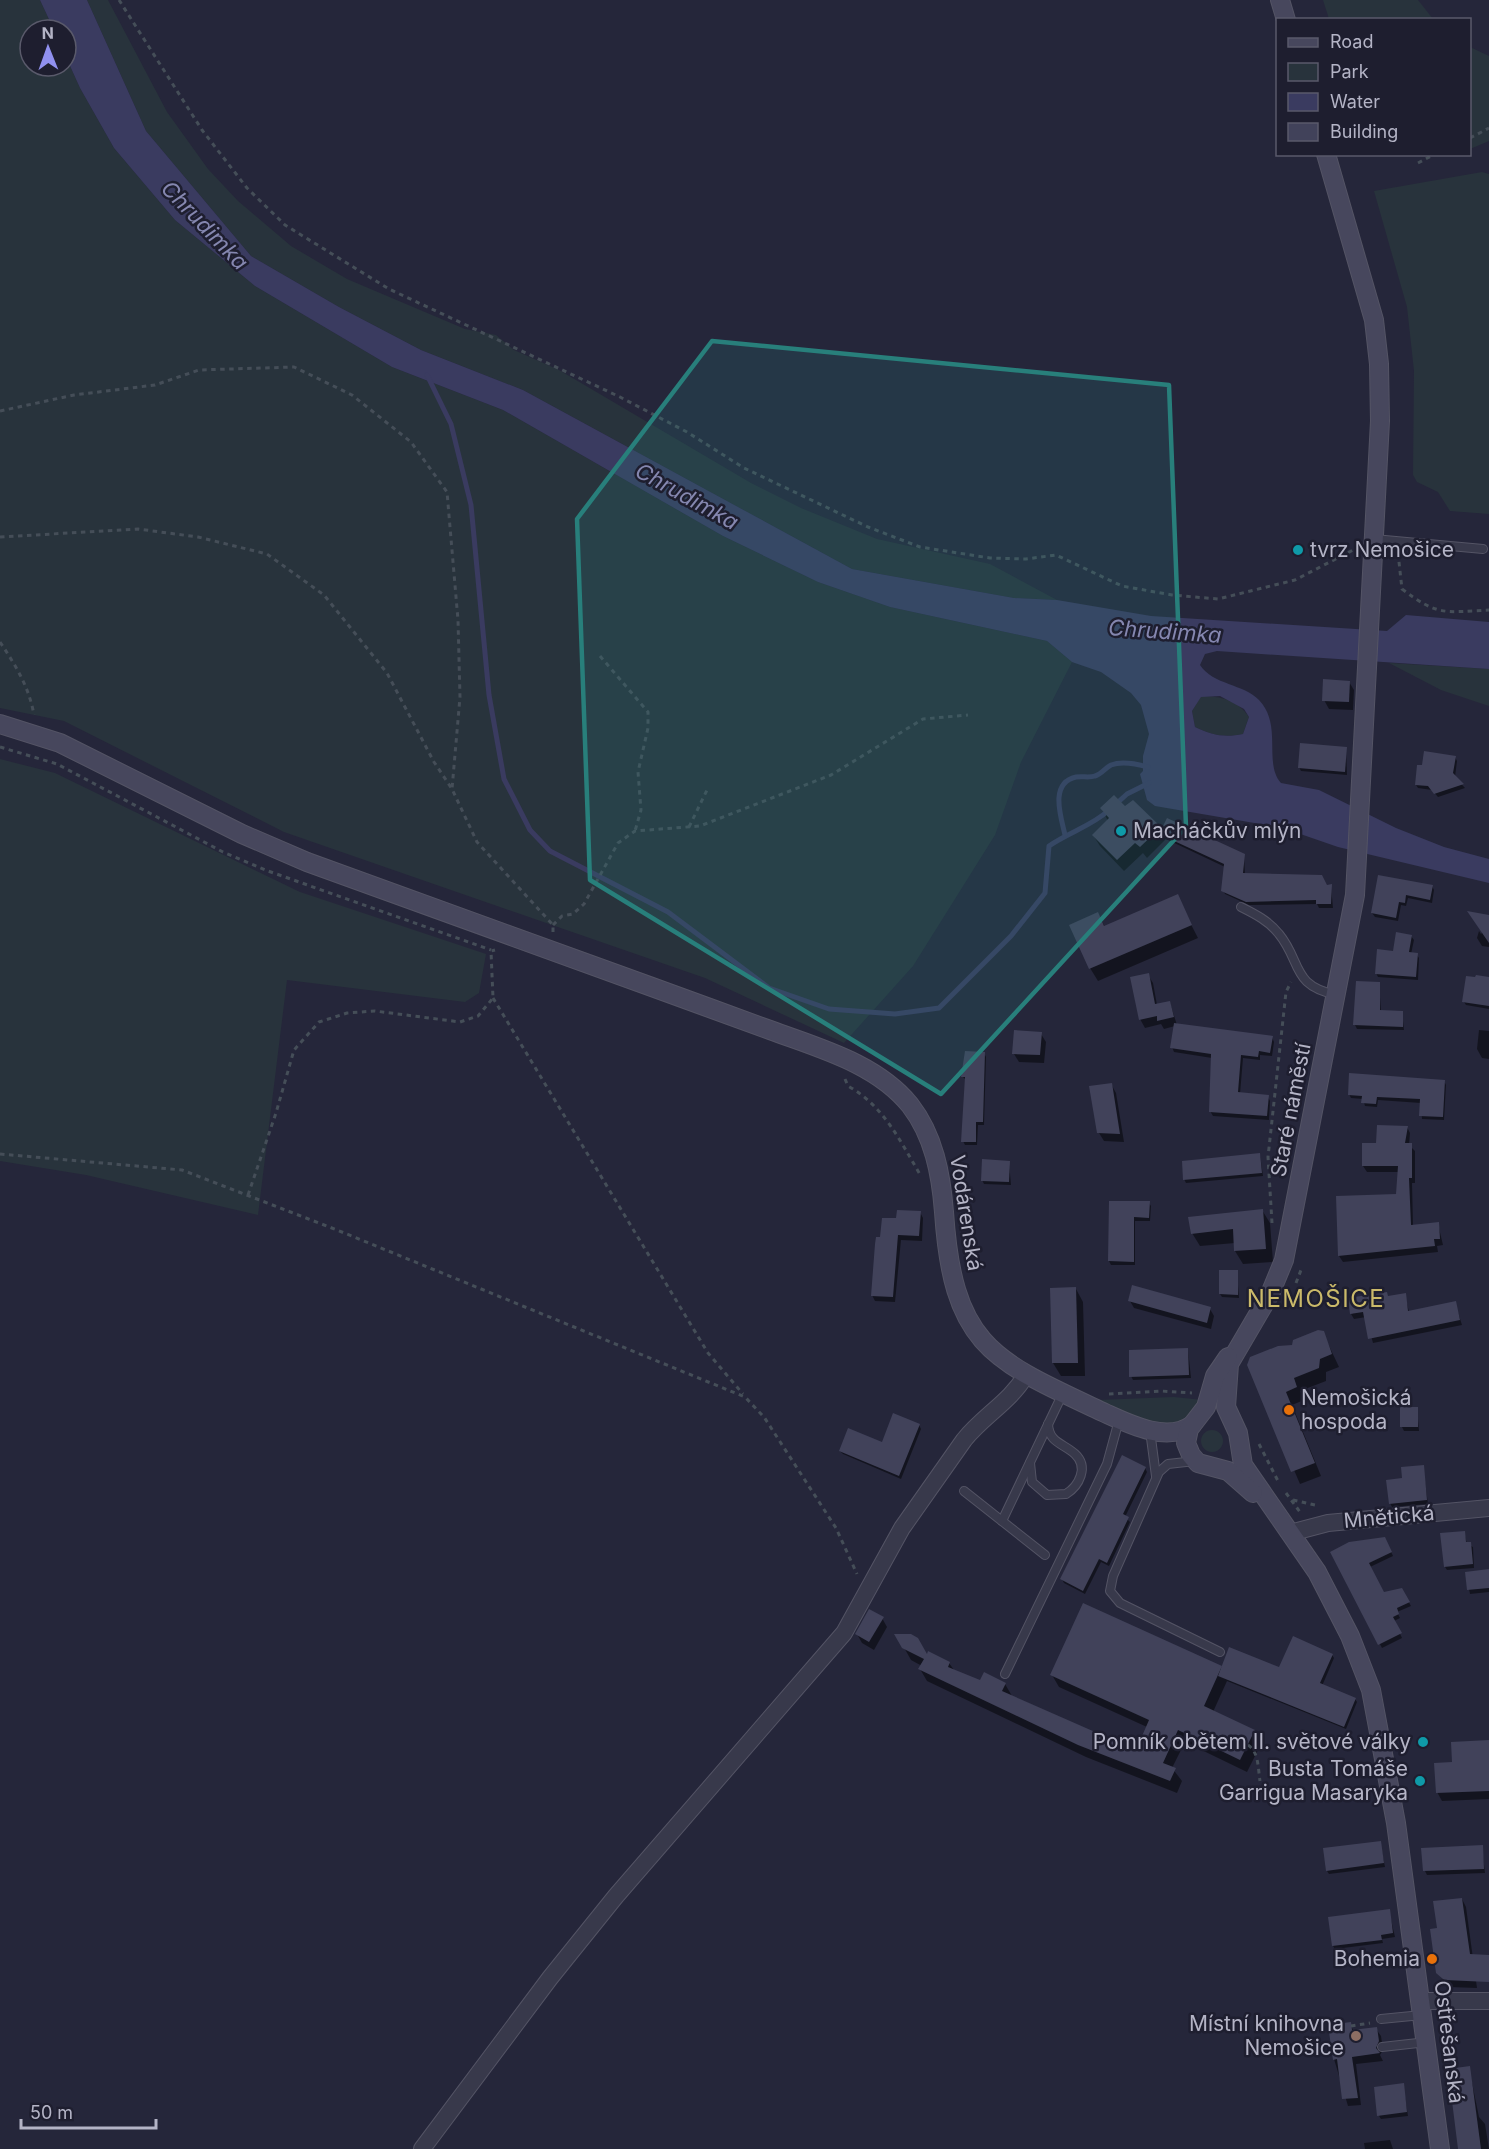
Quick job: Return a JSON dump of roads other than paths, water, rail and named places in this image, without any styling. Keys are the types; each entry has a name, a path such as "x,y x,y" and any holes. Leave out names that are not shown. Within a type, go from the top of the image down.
{"street":[{"path":"1280,0 1285,18"},
{"path":"1327,156 1368,295 1378,344 1380,410 1374,539"},
{"name":"Staré náměstí","path":"1290,1533 1243,1465 1239,1441 1226,1407 1225,1392 1229,1364 1270,1294 1284,1260 1337,995 1356,880 1374,539"},
{"name":"Vodárenská","path":"0,724 38,734 92,758 275,850 724,1013 867,1070 909,1104 928,1135 936,1157 950,1263 964,1312 984,1344 1007,1364 1026,1375 1119,1419 1151,1438 1182,1449 1201,1463"},
{"name":"Staré náměstí","path":"1243,1338 1215,1376 1203,1412 1193,1423 1186,1443 1201,1463 1233,1474 1278,1517"},
{"path":"422,2149 550,1978 616,1896 817,1667 844,1633 902,1528 964,1440 974,1428 1011,1397 1026,1375"},
{"path":"1193,1423 1203,1416 1216,1414 1232,1423"},
{"name":"Vodárenská","path":"1119,1419 1163,1432 1182,1430 1193,1423"},
{"path":"1201,1463 1219,1466 1231,1460 1236,1453 1239,1441"},
{"name":"Mnětická","path":"1290,1533 1328,1523 1489,1508"},
{"name":"Ostřešanská","path":"1290,1533 1317,1572 1334,1604 1371,1690 1394,1814 1423,2008 1440,2149"},
{"path":"1423,2008 1489,2001"}],"lane":[{"path":"1374,539 1484,549"},
{"path":"1241,907 1263,919 1280,934 1297,970 1318,990 1337,995"},
{"path":"1002,1521 1063,1393"},
{"path":"1005,1674 1107,1464 1119,1419"},
{"path":"1030,1463 1032,1482 1047,1495 1066,1494 1079,1481 1081,1469 1078,1458 1052,1439 1048,1424"},
{"path":"1151,1438 1156,1476"},
{"path":"1201,1463 1184,1460 1168,1464 1156,1476 1113,1576 1110,1592 1120,1603 1220,1652"},
{"path":"964,1491 1045,1555"},
{"path":"1381,2019 1423,2008"},
{"path":"1382,2047 1427,2042"}],"water":[{"name":"Chrudimka","path":"40,0 87,0 146,131 251,256 339,307 421,350 523,390 852,569 1014,598 1057,600 1151,616 1387,631 1406,615 1489,622 1489,669 1217,651 1205,654 1200,665 1220,681 1253,695 1266,710 1272,732 1273,765 1281,783 1319,790 1396,828 1444,847 1489,859 1489,883 1338,847 1283,828 1155,806 1147,800 1140,774 1143,771 1143,756 1149,734 1141,705 1131,693 1101,672 1072,662 1047,641 890,607 818,582 723,536 503,410 392,367 255,286 175,220 114,148 75,78 78,78 78,18 48,18","holes":["1220,696 1244,709 1249,717 1243,734 1218,735 1195,727 1192,711 1201,697"]}],"waterway":[{"path":"427,375 451,424 471,505 489,695 504,779 530,830 550,851 668,912 769,988 829,1009 895,1014 939,1008 1011,936 1045,893 1049,846 1109,810"},
{"path":"1065,835 1059,801 1062,786 1068,780 1095,776 1109,766 1120,763 1148,767"},
{"path":"1116,804 1127,794 1149,783"}],"place":[{"name":"tvrz Nemošice","path":"1298,550"},
{"name":"Macháčkův mlýn","path":"1121,831"},
{"name":"Nemošická hospoda","path":"1289,1410"},
{"name":"Pomník obětem II. světové války","path":"1423,1742"},
{"name":"Busta Tomáše Garrigua Masaryka","path":"1420,1781"},
{"name":"Bohemia","path":"1432,1959"},
{"name":"Místní knihovna Nemošice","path":"1356,2036"}],"district":[{"name":"NEMOŠICE","path":"1316,1299"}]}
